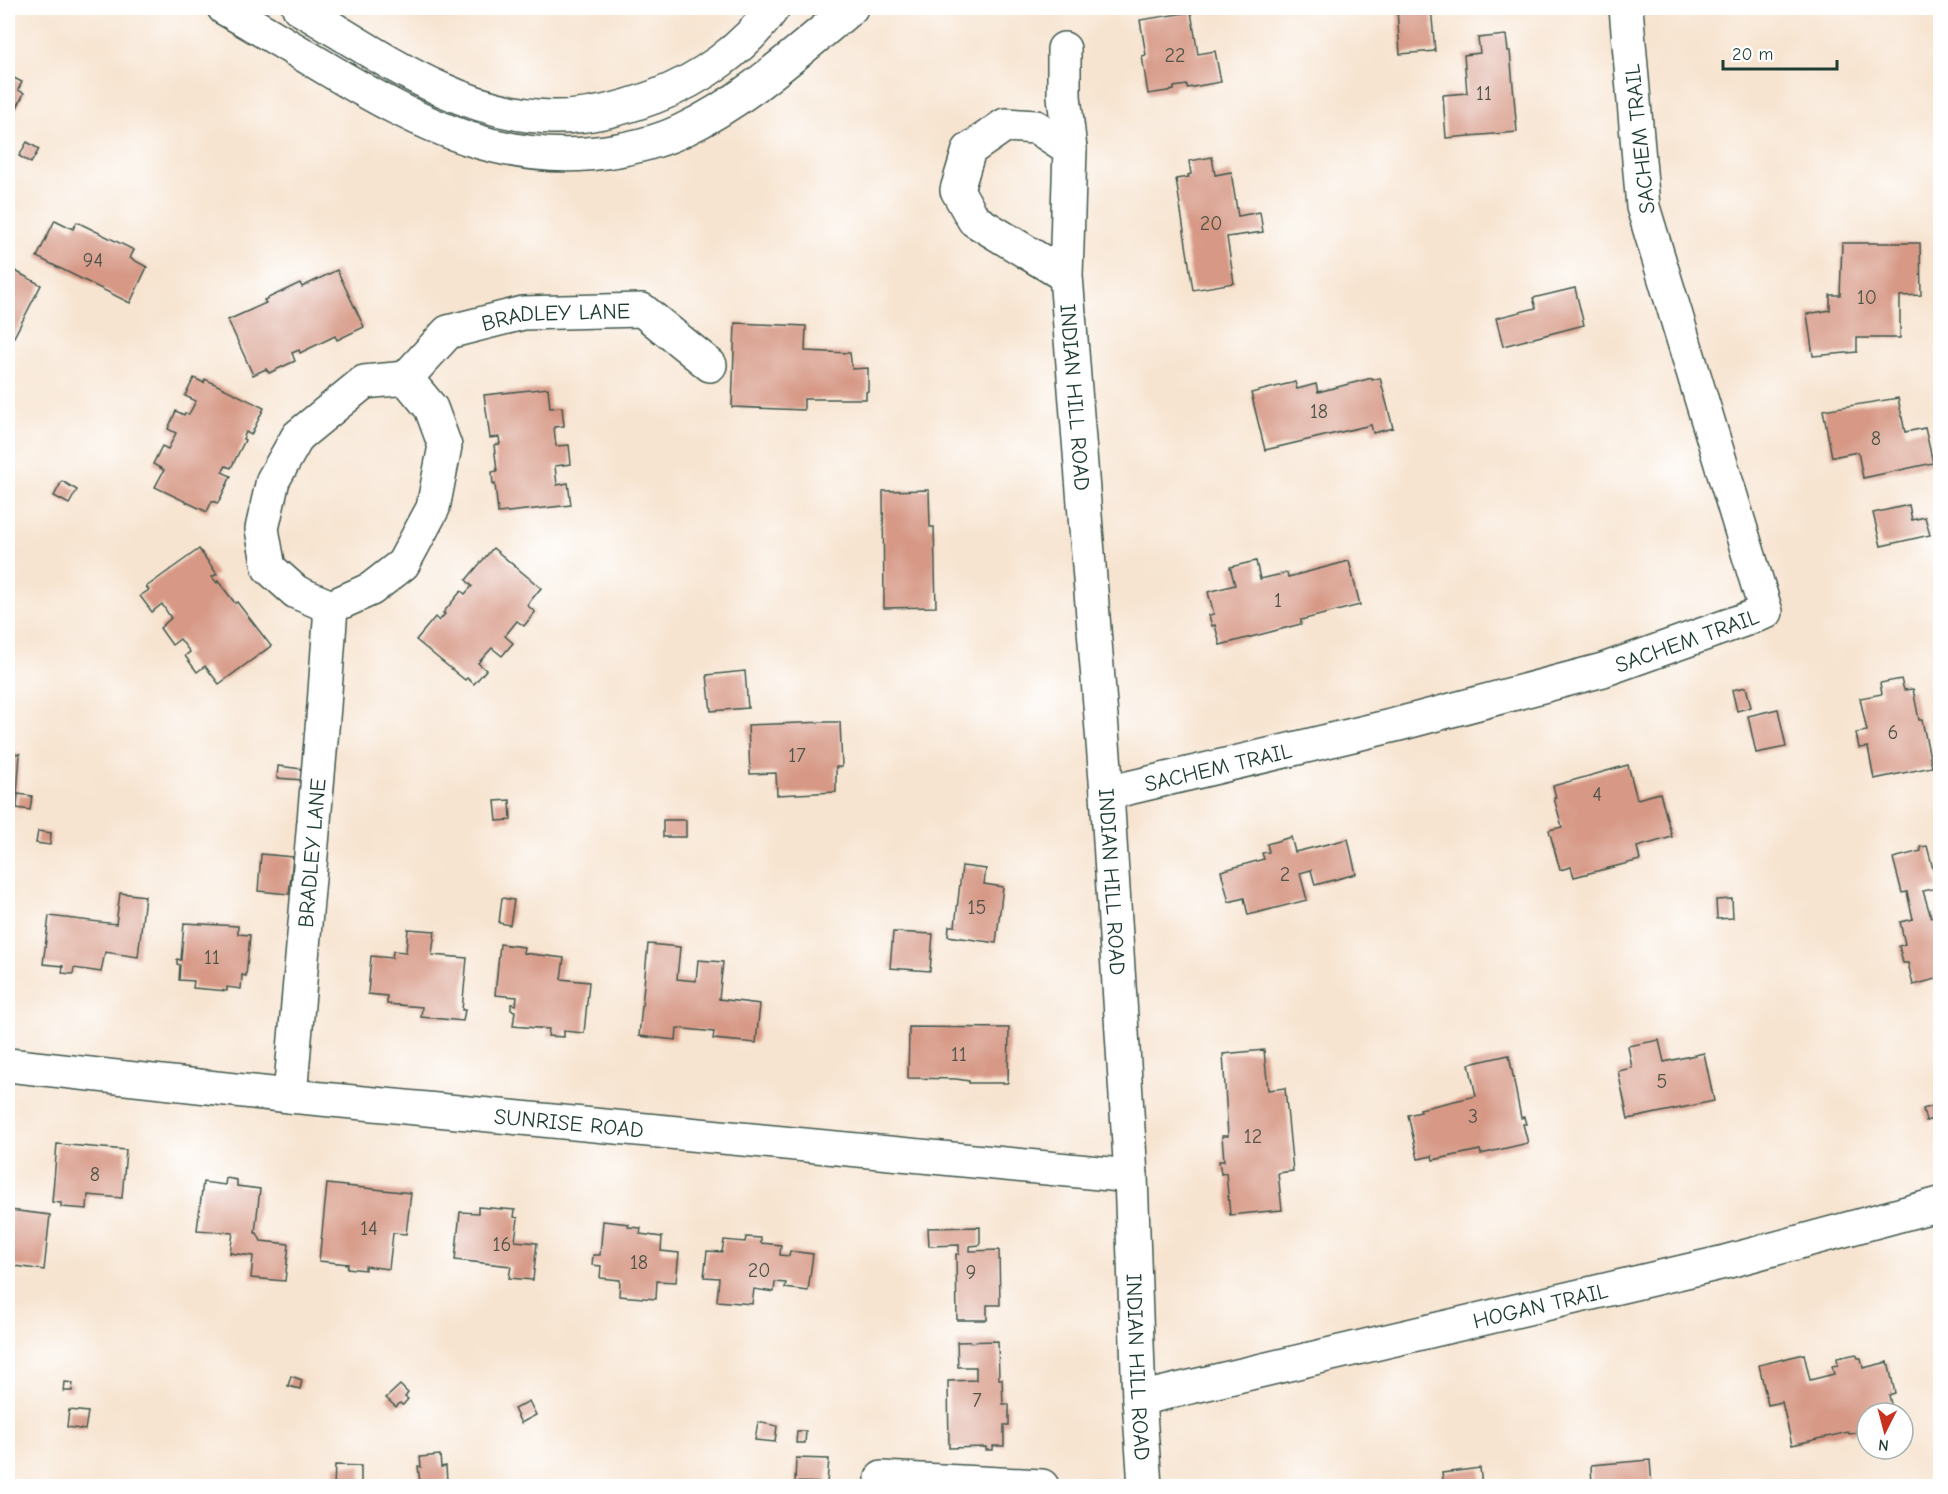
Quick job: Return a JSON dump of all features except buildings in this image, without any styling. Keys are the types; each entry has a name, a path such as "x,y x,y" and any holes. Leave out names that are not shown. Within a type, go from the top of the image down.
{"main road":[{"path":"224,8 407,115 466,139 503,149 548,155 593,154 641,146 682,131 726,106 768,76 851,8"},
{"path":"298,8 424,82 469,101 512,112 552,117 589,115 630,106 668,91 704,72 737,47 773,8"},
{"name":"SACHEM TRAIL","path":"1107,794 1395,725 1603,670 1766,612 1643,207 1626,8"},
{"name":"INDIAN HILL ROAD","path":"1064,49 1064,96 1070,149 1065,276 1107,794 1131,1176 1139,1399 1145,1486"},
{"name":"INDIAN HILL ROAD","path":"1065,276 974,220 957,190 969,150 1005,125 1036,128 1070,149"},
{"name":"BRADLEY LANE","path":"406,378 448,332 523,313 642,310 710,365"},
{"path":"406,378 431,408 445,446 433,508 403,564 371,589 331,607 296,592 269,568 262,529 273,480 298,436 364,382 406,378"},
{"name":"BRADLEY LANE","path":"290,1096 331,607"},
{"name":"SUNRISE ROAD","path":"8,1065 290,1096 1131,1176"},
{"name":"HOGAN TRAIL","path":"1139,1399 1725,1262 1941,1204"},
{"path":"882,1478 1042,1486"}]}
